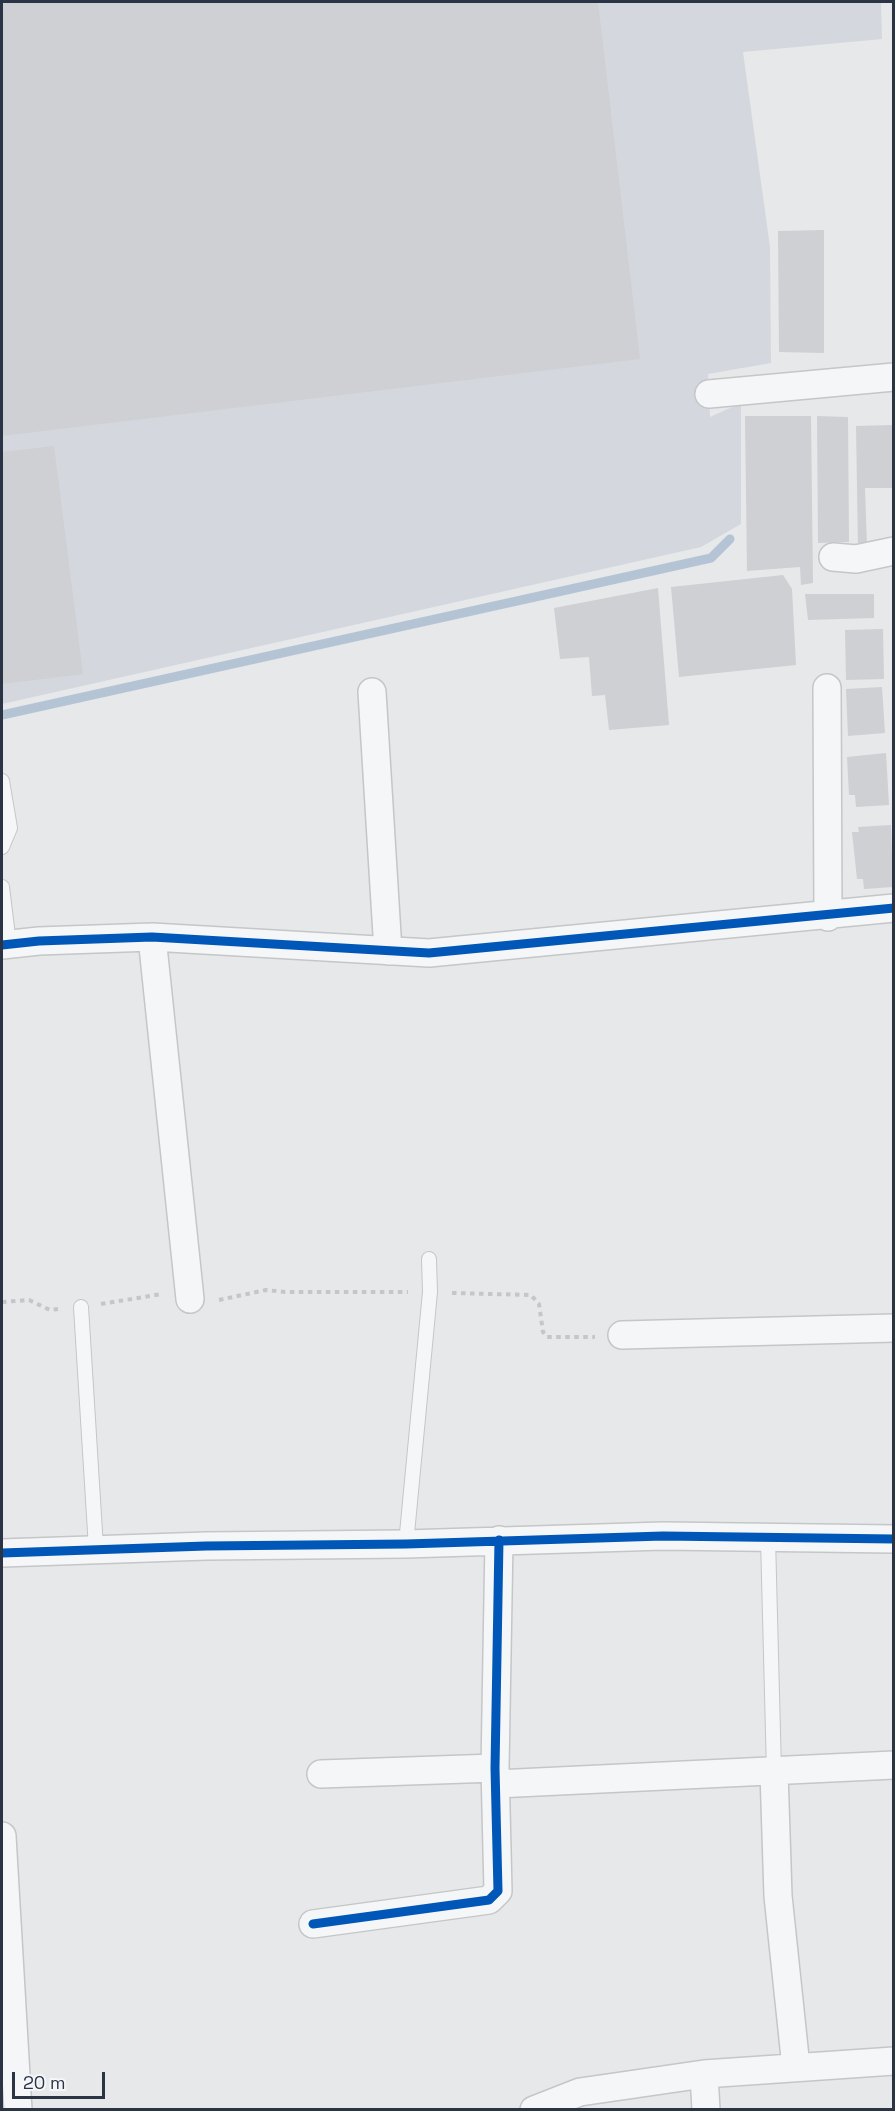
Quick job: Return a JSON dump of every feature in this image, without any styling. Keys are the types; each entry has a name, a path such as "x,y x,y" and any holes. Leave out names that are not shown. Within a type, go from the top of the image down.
{"street":[{"path":"709,394 894,377"},
{"path":"833,557 856,559 894,551"},
{"path":"827,688 828,917"},
{"path":"372,692 388,951"},
{"path":"5,945 152,937 429,953 894,909"},
{"path":"152,937 190,1299"},
{"path":"622,1335 894,1328"},
{"path":"2,1553 96,1548 406,1544 663,1536 894,1539"},
{"path":"313,1924 489,1900 498,1892 495,1776 499,1540"},
{"path":"321,1774 495,1776 774,1772 894,1765"},
{"path":"774,1772 778,1896 796,2067"},
{"path":"2,1836 18,2109"},
{"path":"534,2109 580,2092 704,2074 894,2061"},
{"path":"704,2074 706,2109"}],"lane":[{"path":"2,781 10,828 2,847"},
{"path":"2,887 5,945"},
{"path":"406,1544 430,1292 429,1259"},
{"path":"81,1307 96,1548"},
{"path":"768,1538 774,1772"}],"path":[{"path":"306,1292 531,1295 539,1304 543,1332 547,1337 556,1339 622,1335"},
{"path":"2,1302 29,1299 50,1310 81,1307"}],"shaded area":[{"path":"2,2 881,2 882,39 743,52 770,247 771,363 708,374 710,417 741,403 741,524 701,547 2,704"}],"building":[{"path":"2,2 598,2 640,359 2,436"},
{"path":"824,230 824,353 779,352 778,231"},
{"path":"745,416 811,416 813,583 801,585 800,567 747,571"},
{"path":"817,416 848,417 849,542 818,543"},
{"path":"894,425 894,488 865,488 867,547 858,548 856,426"},
{"path":"54,446 83,674 2,684 2,452"},
{"path":"783,575 792,589 796,665 679,677 671,587"},
{"path":"658,588 669,725 609,730 605,695 592,696 589,657 560,659 554,608"},
{"path":"805,594 874,594 874,618 808,620"},
{"path":"883,629 884,679 846,680 845,630"},
{"path":"882,687 885,733 848,736 846,689"},
{"path":"886,753 889,805 856,807 855,795 849,795 847,757"},
{"path":"891,825 893,887 864,889 863,879 857,879 852,832 859,832 858,827"}],"waterway":[{"path":"2,715 711,558 730,539"}],"cycle path":[{"path":"2,945 39,941 152,937 429,953 894,908"},
{"path":"2,1553 663,1536 894,1539"},
{"path":"313,1924 489,1900 498,1891 495,1768 499,1540"}]}
